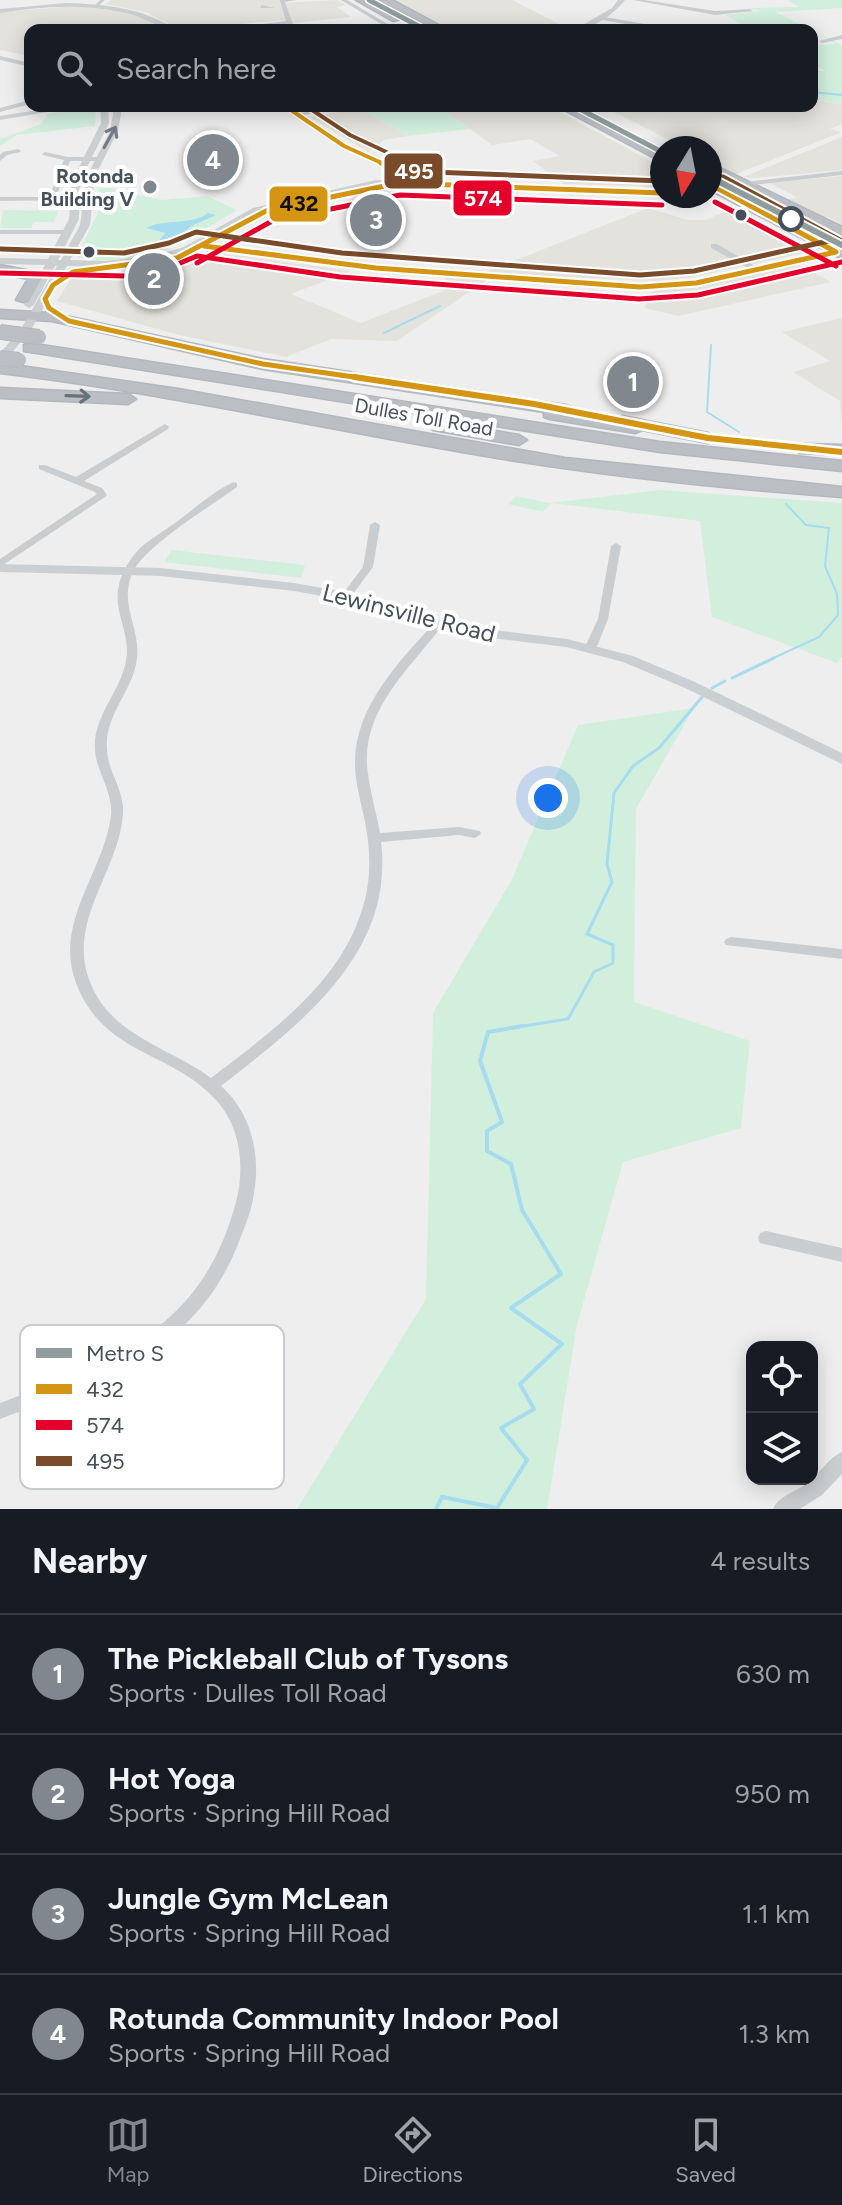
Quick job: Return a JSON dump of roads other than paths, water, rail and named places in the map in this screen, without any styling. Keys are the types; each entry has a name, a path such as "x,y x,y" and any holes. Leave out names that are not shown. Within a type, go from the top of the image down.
{"highway":[{"path":"361,0 404,24"},
{"path":"385,0 431,24"},
{"path":"574,112 650,152"},
{"path":"601,112 650,137"},
{"path":"722,173 842,232"},
{"path":"722,193 840,252"},
{"path":"0,265 36,276 27,310"},
{"path":"27,310 46,291"},
{"path":"46,291 49,308 69,321"},
{"path":"0,311 27,310 233,359 534,404 708,438"},
{"name":"Dulles Toll Road","path":"0,332 17,355 106,382 699,480"},
{"path":"0,345 17,355 586,451 842,480"},
{"path":"17,355 469,416 660,447 842,466"},
{"name":"Dulles Toll Road","path":"17,355 292,376 708,438 842,453"},
{"name":"Dulles Toll Road","path":"292,376 630,434 842,453"},
{"path":"0,393 141,400 484,460 842,494"}],"main road":[{"path":"594,24 622,0"},
{"path":"590,24 632,0"},
{"path":"0,11 95,6 143,14 162,24"},
{"path":"0,56 24,61"},
{"path":"0,56 24,62"},
{"path":"0,114 24,111"},
{"path":"0,114 24,112"},
{"path":"58,265 75,215 76,181 105,123 104,112"},
{"path":"46,291 88,216 90,176 116,127 116,112"},
{"path":"294,112 344,146 387,165 399,183"},
{"path":"46,291 73,272 164,261 199,245 239,217 267,206 356,186 399,183 650,191"},
{"path":"722,187 745,184"},
{"path":"0,265 136,262 168,256 199,245 364,267 640,287 696,283 840,252"},
{"path":"58,265 109,268"},
{"path":"0,345 27,310"},
{"path":"17,355 27,310"},
{"name":"Lewinsville Road","path":"0,566 129,571 294,587 346,596 438,625 590,649 628,659 690,685 842,759"}],"street":[{"path":"95,6 103,0"},
{"path":"272,24 289,22 282,0 294,0"},
{"path":"343,0 381,24"},
{"path":"632,0 656,1 715,13 750,11"},
{"path":"262,7 272,8"},
{"path":"602,18 635,24"},
{"path":"822,41 842,37"},
{"path":"0,114 24,104"},
{"path":"297,114 311,112"},
{"path":"0,159 5,153 18,151"},
{"path":"45,154 67,160 97,160"},
{"path":"52,199 67,160"},
{"path":"745,184 842,173"},
{"path":"0,199 75,199"},
{"path":"0,208 11,199"},
{"path":"0,232 68,232"},
{"path":"714,246 758,270"},
{"path":"77,481 165,427"},
{"path":"0,566 100,498 102,493 42,467"},
{"path":"172,1325 208,1288 234,1234 251,1169 240,1126 232,1110 211,1086 117,1030 89,996 78,963 78,928 117,814 100,742 105,717 127,675 132,655 120,601 129,571 144,550 234,485"},
{"path":"346,596 368,567 375,525"},
{"path":"590,649 603,619 616,546"},
{"path":"211,1086 306,1009 342,965 372,899 375,838 360,767 366,721 382,692 438,625"},
{"path":"375,838 459,831 475,834"},
{"path":"731,942 842,954"},
{"path":"766,1238 842,1255"},
{"path":"0,1411 20,1403"},
{"path":"783,1509 802,1499 842,1461"}],"water":[{"path":"208,213 216,215 191,226 174,242 159,240 166,233 146,228 194,219"}],"waterway":[{"path":"818,93 842,95"},
{"path":"384,333 440,306"},
{"path":"711,345 707,412 739,432"},
{"path":"769,660 819,637 838,615 837,594 825,566 829,528 806,525 786,504"},
{"path":"732,678 774,658"},
{"path":"712,688 725,681"},
{"path":"515,1027 568,1019 594,972 613,963 613,945 587,934 612,882 607,864 614,793 633,766 659,748 703,696"},
{"path":"515,1027 523,1026"},
{"path":"436,1509 442,1497 497,1508 527,1460 501,1428 534,1409 520,1384 562,1344 511,1308 561,1274 522,1210 511,1164 487,1151 487,1131 502,1122 480,1061 488,1032 515,1027"},
{"path":"511,1028 515,1027"}],"metro line":[{"name":"S","path":"369,0 415,24"},
{"name":"S","path":"585,112 650,146"},
{"name":"S","path":"722,183 842,245"}],"place":[{"name":"Rotunda Community Indoor Pool","path":"213,160"},
{"name":"Rotonda Building V","path":"150,187"},
{"name":"Jungle Gym McLean","path":"376,220"},
{"name":"Hot Yoga","path":"154,279"},
{"name":"The Pickleball Club of Tysons","path":"633,382"}]}
